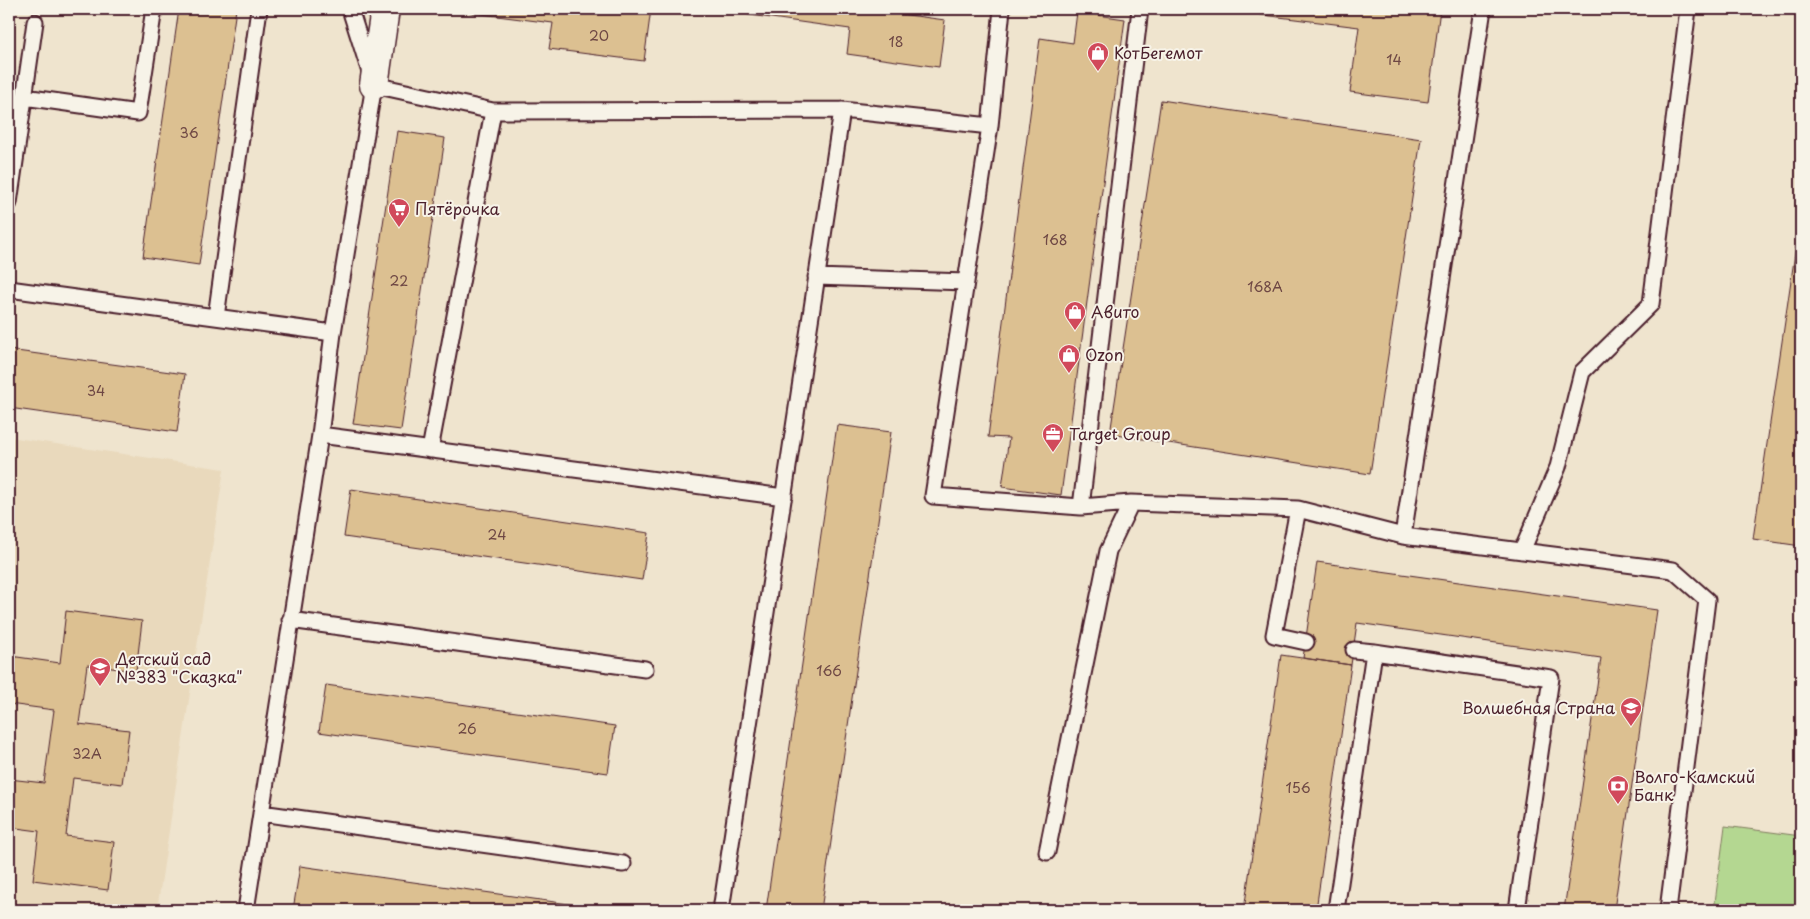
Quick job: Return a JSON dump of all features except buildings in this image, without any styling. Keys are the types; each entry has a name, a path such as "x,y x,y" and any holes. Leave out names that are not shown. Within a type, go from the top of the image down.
{"street":[{"path":"374,85 385,9"}],"lane":[{"path":"24,97 138,114 154,9"},
{"path":"216,317 259,9"},
{"path":"246,910 320,435 333,333 374,85 350,9"},
{"path":"1002,9 990,126 933,496 1081,506 1131,503 1298,510 1403,536 1673,570 1707,600 1668,910"},
{"path":"1081,506 1140,9"},
{"path":"1403,536 1483,9"},
{"path":"1522,551 1558,467 1582,372 1652,304 1688,9"},
{"path":"9,203 35,22"},
{"path":"374,85 493,111 842,110 990,126"},
{"path":"721,910 842,110"},
{"path":"430,450 493,111"},
{"path":"816,277 966,282"},
{"path":"9,289 333,333"},
{"path":"320,435 784,497"},
{"path":"1047,852 1108,551 1131,503"},
{"path":"1298,510 1274,635 1306,642"},
{"path":"290,620 645,669"},
{"path":"1354,650 1551,678 1517,910"},
{"path":"1336,910 1374,652"},
{"path":"261,813 623,864"}],"shaded area":[{"name":"Детский сад №383 \"Сказка\"","path":"9,437 224,469 157,910 52,910 9,904"}],"green space":[{"path":"1725,826 1801,836 1801,910 1714,910"}],"place":[{"name":"КотБегемот","path":"1098,72"},
{"name":"Пятёрочка","path":"399,228"},
{"name":"Авито","path":"1075,331"},
{"name":"Ozon","path":"1069,374"},
{"name":"Target Group","path":"1053,453"},
{"name":"Детский сад №383 \"Сказка\"","path":"100,687"},
{"name":"Волшебная Страна","path":"1631,727"},
{"name":"Волго-Камский Банк","path":"1618,805"}]}
